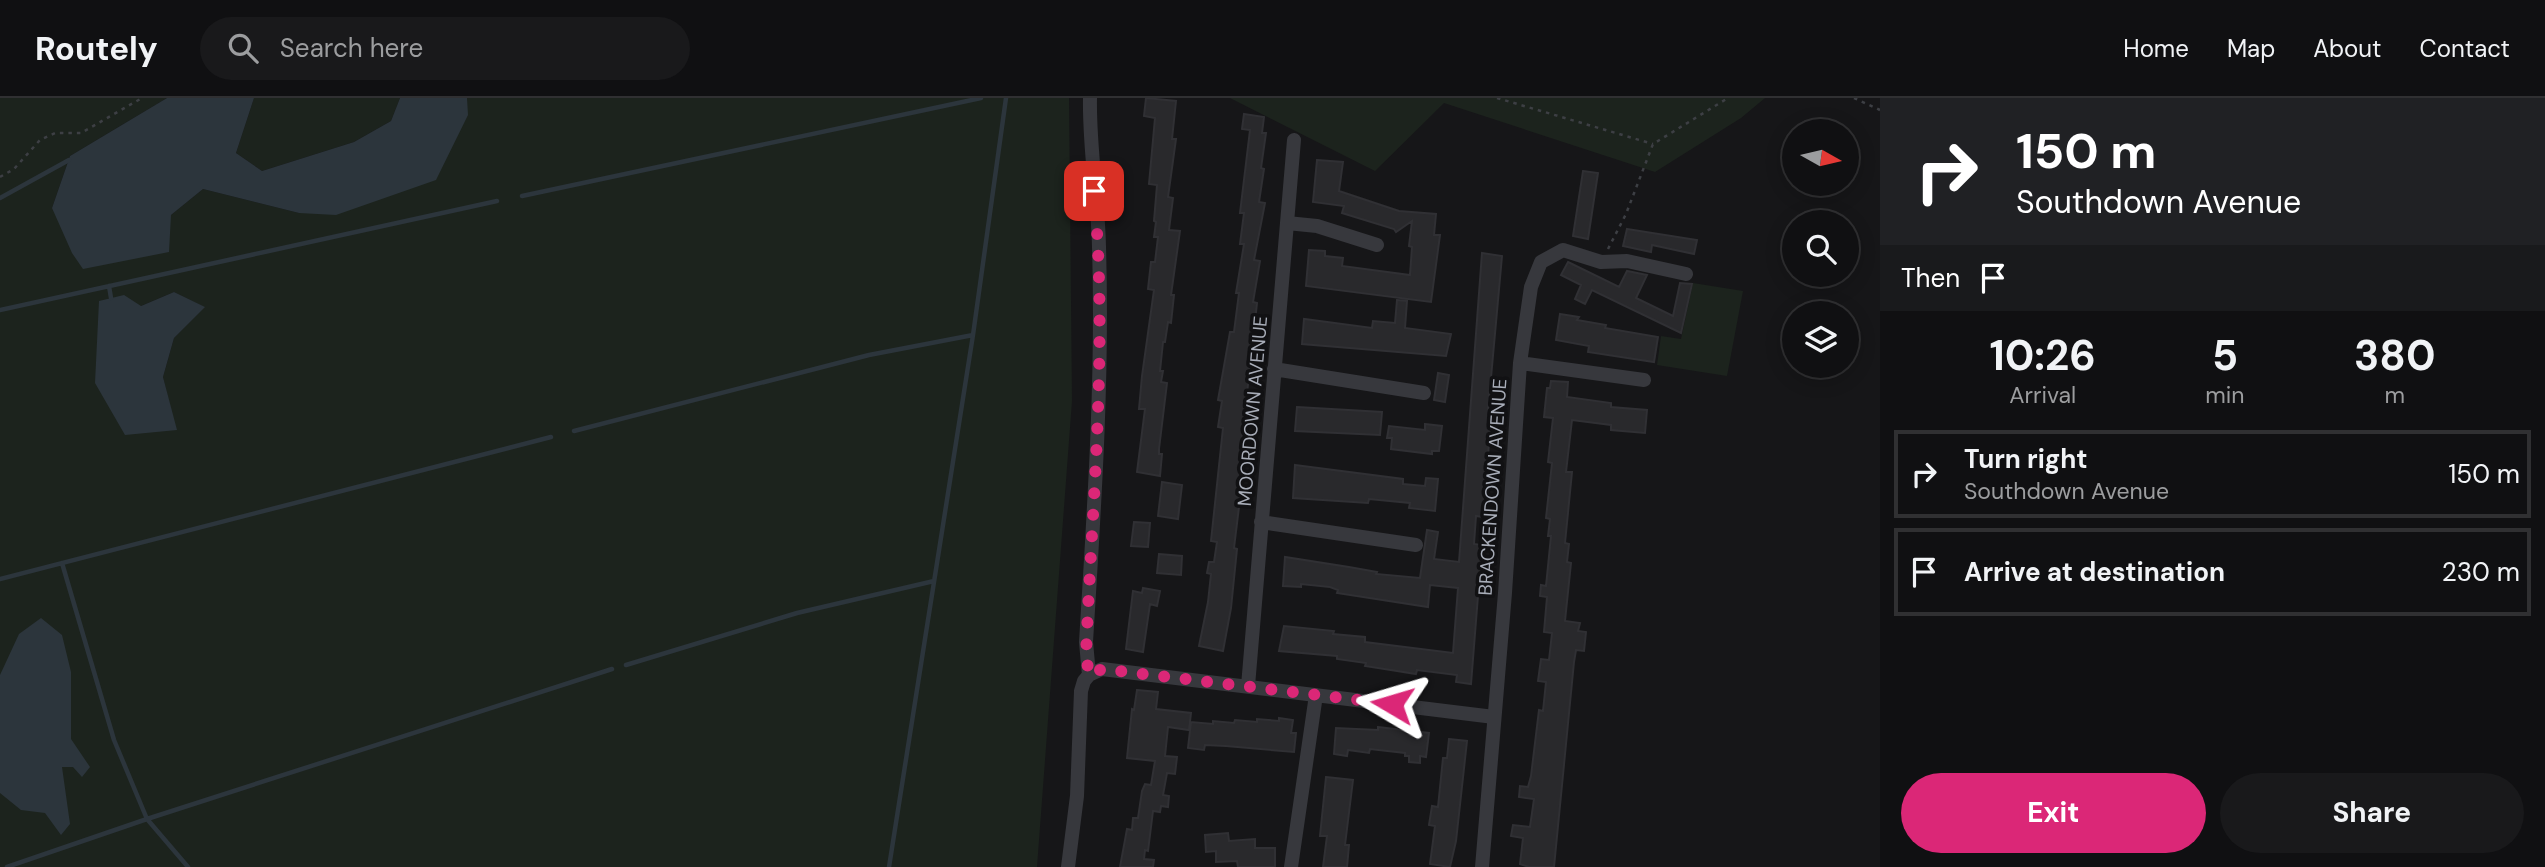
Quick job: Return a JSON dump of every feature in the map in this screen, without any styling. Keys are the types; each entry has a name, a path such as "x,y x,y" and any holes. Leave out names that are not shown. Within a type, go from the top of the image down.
{"street":[{"path":"1068,867 1077,796 1081,691 1089,675 1086,655 1099,416 1099,245 1089,138 1090,98"},
{"name":"MOORDOWN AVENUE","path":"1248,686 1294,139"},
{"path":"1287,223 1317,226 1377,245"},
{"name":"BRACKENDOWN AVENUE","path":"1482,867 1505,593 1520,363 1531,288 1541,262 1563,250 1601,262 1627,261 1686,274"},
{"path":"1520,363 1644,380"},
{"path":"1274,369 1424,393"},
{"path":"1261,522 1416,545"},
{"path":"1089,675 1102,669 1494,718"},
{"path":"1291,867 1317,695"}],"path":[{"path":"0,177 14,169 40,140 55,133 81,133 142,98"},
{"path":"1497,98 1653,144"},
{"path":"1601,262 1626,214 1653,144 1728,98"},
{"path":"1854,98 1880,110"}],"shaded area":[{"path":"0,98 167,98 70,156 52,208 171,215 203,189 299,213 467,115 467,98 1069,98 1072,401 1037,867 0,867","holes":["174,292 204,307 174,338 163,377 176,430 141,306"]},
{"path":"167,98 254,98 236,153 262,171 354,142 391,121 400,98 467,98 468,115 436,180 336,215 299,213 203,189 171,215 169,252 83,269 72,253 52,208 70,156"},
{"path":"254,98 400,98 391,121 354,142 262,171 236,153"},
{"path":"1230,98 1765,98 1741,118 1655,172 1444,103 1375,171"},
{"path":"1693,283 1743,291 1727,376 1657,365 1661,336 1681,339"},
{"path":"174,292 205,307 174,338 163,377 177,430 125,435 95,383 99,301 124,295 141,306"},
{"path":"41,618 62,635 71,672 71,739 90,767 82,777 73,767 62,767 70,824 61,835 45,813 21,810 0,793 0,675 19,634"}],"building":[{"path":"1146,98 1176,101 1172,139 1176,139 1168,197 1173,198 1169,230 1180,231 1171,295 1174,295 1171,323 1168,322 1163,342 1160,371 1163,371 1161,382 1167,383 1159,449 1159,454 1162,454 1160,476 1137,472 1145,409 1139,409 1142,376 1154,290 1148,289 1151,262 1155,262 1158,237 1154,237 1157,185 1149,184 1155,118 1144,116"},
{"path":"1244,114 1264,117 1262,133 1266,133 1261,168 1264,169 1259,202 1265,203 1254,260 1260,261 1253,302 1257,303 1242,439 1245,439 1244,466 1234,548 1237,549 1223,651 1199,646 1208,602 1211,574 1207,573 1209,562 1214,562 1217,542 1211,541 1223,428 1218,427 1222,401 1218,400 1230,332 1234,332 1239,293 1236,293 1244,244 1240,244 1244,213 1240,213 1250,130 1242,129"},
{"path":"1317,160 1343,162 1339,191 1399,211 1436,214 1434,235 1440,235 1431,302 1306,286 1309,250 1325,251 1325,256 1343,258 1342,266 1410,275 1412,221 1396,232 1394,229 1342,213 1344,206 1313,202"},
{"path":"1583,171 1598,173 1588,239 1573,236"},
{"path":"1627,229 1697,240 1694,254 1652,245 1651,252 1623,246"},
{"path":"1482,253 1502,256 1488,411 1491,411 1485,504 1483,517 1476,516 1474,544 1482,545 1471,684 1456,682 1457,675 1417,670 1416,674 1365,666 1366,663 1337,659 1337,656 1279,651 1284,626 1365,637 1365,642 1453,653 1458,588 1430,585 1428,607 1337,593 1338,590 1330,587 1301,584 1301,587 1283,586 1285,557 1377,572 1376,574 1420,578 1427,530 1438,532 1434,559 1459,562"},
{"path":"1568,262 1619,287 1627,271 1647,275 1636,298 1673,316 1680,283 1692,284 1681,333 1592,290 1585,304 1575,299 1581,285 1561,275"},
{"path":"1397,300 1407,301 1405,328 1451,334 1446,356 1302,344 1304,319 1372,328 1373,321 1395,323"},
{"path":"1560,314 1606,325 1605,328 1658,337 1654,362 1588,352 1589,346 1556,340"},
{"path":"1438,373 1449,375 1445,402 1434,400"},
{"path":"1551,381 1568,382 1567,397 1611,403 1611,407 1647,410 1645,433 1611,430 1611,425 1572,420 1566,472 1572,472 1565,543 1569,544 1567,562 1571,563 1565,621 1580,623 1578,631 1586,632 1584,651 1576,650 1574,662 1554,867 1529,867 1520,864 1523,838 1511,836 1513,825 1530,827 1534,799 1519,797 1520,786 1528,787 1531,776 1539,710 1543,711 1546,682 1538,681 1541,659 1549,660 1552,633 1544,632 1547,597 1540,596 1541,585 1546,586 1551,536 1548,536 1550,519 1546,518 1552,463 1548,462 1553,418 1544,417 1547,388 1550,388"},
{"path":"1297,407 1382,412 1380,435 1295,431"},
{"path":"1425,424 1442,426 1439,451 1432,451 1432,454 1391,449 1392,438 1387,438 1389,426 1425,430"},
{"path":"1295,465 1403,479 1403,484 1425,486 1426,478 1438,479 1435,511 1409,508 1410,503 1369,499 1368,503 1293,498"},
{"path":"1162,482 1182,485 1178,519 1158,516"},
{"path":"1134,522 1150,523 1148,547 1131,546"},
{"path":"1159,554 1182,556 1181,575 1157,573"},
{"path":"1143,588 1160,591 1157,606 1150,604 1143,652 1126,649 1133,591 1142,593"},
{"path":"1137,690 1158,692 1156,709 1191,713 1189,730 1168,727 1165,756 1177,757 1175,774 1167,773 1163,795 1169,796 1168,807 1161,806 1160,812 1153,811 1148,851 1145,850 1144,859 1154,860 1153,867 1120,867 1127,829 1132,830 1133,818 1138,818 1142,791 1145,784 1151,785 1155,761 1127,758 1132,709 1134,710"},
{"path":"1279,718 1293,720 1291,733 1296,733 1294,752 1205,745 1204,750 1188,748 1191,722 1257,722 1257,719 1279,721"},
{"path":"1378,727 1429,733 1426,757 1420,756 1420,763 1409,762 1409,756 1405,756 1405,753 1370,749 1369,753 1348,750 1347,756 1334,754 1336,728 1378,730"},
{"path":"1449,739 1467,741 1456,841 1450,867 1430,864 1435,826 1429,825 1432,806 1438,807 1443,758 1447,758"},
{"path":"1326,777 1353,780 1345,845 1349,845 1347,867 1323,867 1327,836 1320,836"},
{"path":"1228,833 1229,841 1255,839 1255,848 1275,848 1275,867 1238,867 1237,861 1216,862 1216,851 1206,852 1205,835"}],"waterway":[{"path":"522,196 981,98"},
{"path":"889,867 973,335 1006,98"},
{"path":"0,198 69,160"},
{"path":"0,310 497,201"},
{"path":"109,286 111,298"},
{"path":"574,431 869,355 973,335"},
{"path":"0,579 551,437"},
{"path":"62,563 114,740 147,819 188,867"},
{"path":"626,665 797,613 934,581"},
{"path":"7,867 612,669"}],"route":[{"path":"1094,191 1099,245 1099,416 1086,655 1089,675 1102,669 1392,704"}]}
